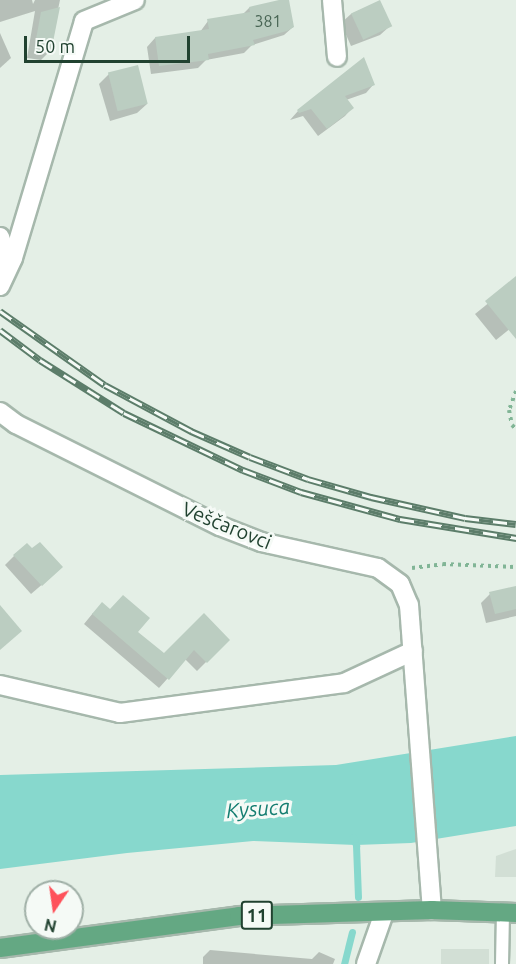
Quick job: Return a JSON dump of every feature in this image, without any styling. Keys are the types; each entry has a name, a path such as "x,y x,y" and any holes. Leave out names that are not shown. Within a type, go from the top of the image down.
{"main road":[{"name":"11","path":"0,948 239,916 432,910 509,913"}],"street":[{"path":"1,284 14,258 84,21 135,0"},
{"path":"332,0 337,57"},
{"path":"0,237 6,257 1,284"},
{"name":"Veščarovci","path":"0,412 16,424 220,526 261,542 378,568 392,577"},
{"path":"392,577 400,584 409,605 432,910"},
{"path":"0,685 120,713 344,683 413,651"},
{"path":"366,964 384,912"}],"lane":[{"path":"502,964 509,913"}],"path":[{"path":"516,391 509,410 516,429"},
{"path":"392,577 421,566 516,567"}],"shaded area":[{"path":"516,849 516,877 495,877 496,856"},
{"path":"441,949 489,949 489,964 441,964"}],"water":[{"name":"Kysuca","path":"516,736 516,826 411,843 356,845 253,841 127,853 0,869 0,775 336,765"}],"building":[{"path":"289,0 294,27 287,31 253,40 255,45 208,54 209,60 159,66 155,37 209,29 207,19 250,12 249,7"},
{"path":"380,0 392,26 363,40 351,14"},
{"path":"60,7 51,52 34,50 41,12"},
{"path":"364,57 375,85 345,96 354,108 327,129 311,109 299,113 297,110"},
{"path":"138,65 148,104 118,111 108,72"},
{"path":"516,276 516,339 485,301"},
{"path":"40,542 63,567 42,586 13,555 27,543 32,548"},
{"path":"516,586 516,609 495,614 489,592"},
{"path":"123,595 150,618 138,632 164,653 204,613 230,640 207,663 194,650 169,680 92,614 102,602 110,609"},
{"path":"0,605 22,631 0,650"}],"waterway":[{"path":"353,837 356,845 358,897"},
{"path":"344,964 352,932"}],"railway":[{"path":"0,311 105,385 191,431 250,457 308,479 371,497 465,518 516,524"},
{"path":"0,330 40,360 124,413 243,470 301,492 400,519 516,538"}]}
